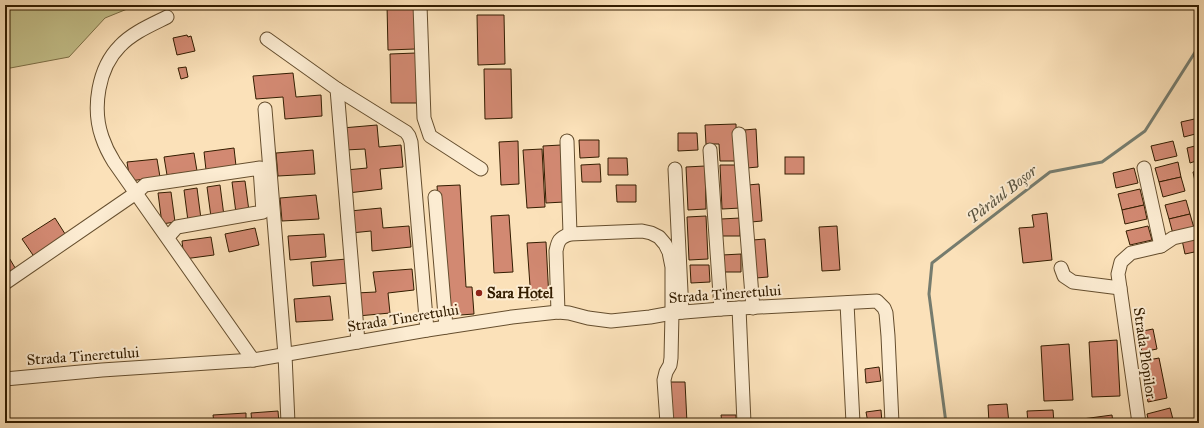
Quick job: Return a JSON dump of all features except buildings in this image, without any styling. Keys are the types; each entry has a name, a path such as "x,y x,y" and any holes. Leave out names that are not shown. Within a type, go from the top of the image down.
{"street":[{"path":"420,5 424,118 430,136 482,169"},
{"path":"167,17 131,37 120,46 103,71 98,92 98,114 101,136 114,162 253,360"},
{"path":"267,39 336,89 406,132 409,136 411,142 427,330"},
{"path":"336,89 358,342"},
{"path":"265,109 285,355 288,423"},
{"path":"739,134 753,308"},
{"path":"566,141 570,234"},
{"path":"710,150 721,309"},
{"path":"5,283 136,193 145,185 260,168 263,212 178,227 168,237"},
{"path":"1144,168 1161,246 1173,238 1199,232"},
{"path":"667,423 664,380 670,365 677,313 675,169"},
{"path":"435,197 446,327"},
{"path":"558,312 557,247 563,236 570,234 642,231 659,237 669,252 677,313"},
{"name":"Strada Plopilor","path":"1139,423 1118,274 1120,262 1131,253 1161,246"},
{"path":"1061,268 1064,276 1072,282 1120,288"},
{"name":"Strada Tineretului","path":"5,379 102,370 253,360 446,327 558,312 570,313 597,320 611,321 721,309 877,301 884,308 886,313 892,423"},
{"path":"847,303 853,423"},
{"path":"738,308 744,423"}],"shaded area":[{"path":"5,5 137,5 105,18 69,57 5,69"}],"waterway":[{"name":"Pârâul Boșor","path":"946,423 929,294 932,263 1050,172 1102,162 1145,131 1199,46"}],"place":[{"name":"Sara Hotel","path":"479,293"}]}
